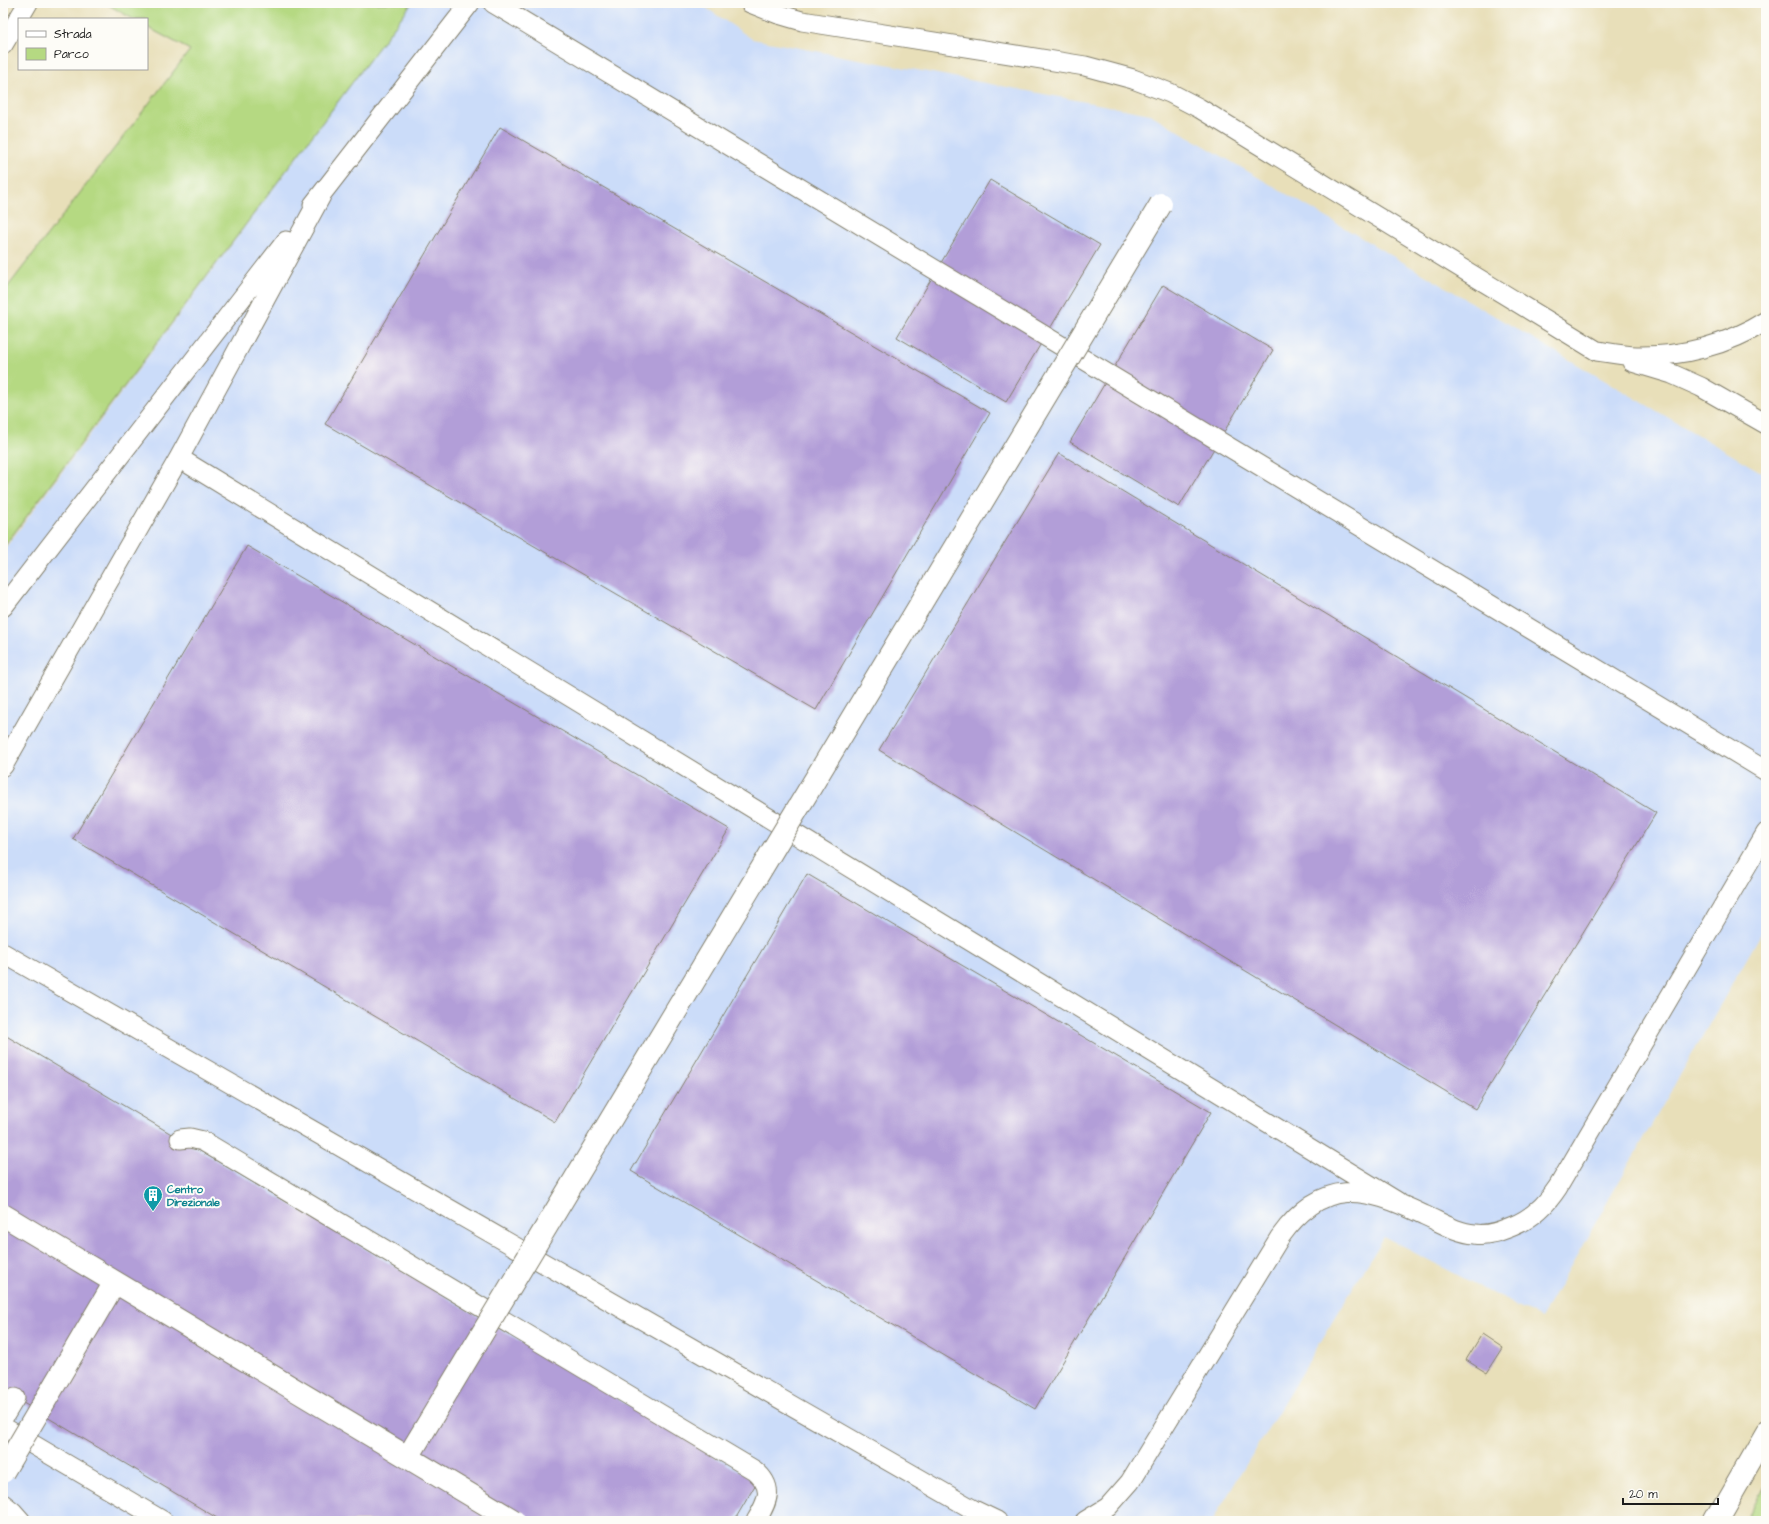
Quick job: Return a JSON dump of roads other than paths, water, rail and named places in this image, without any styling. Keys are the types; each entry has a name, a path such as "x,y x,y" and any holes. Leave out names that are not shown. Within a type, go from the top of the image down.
{"street":[{"path":"408,1457 1161,204"},
{"path":"3,1215 514,1521"},
{"path":"3,1472 115,1282"},
{"path":"1716,1521 1766,1434"}],"lane":[{"path":"19,18 28,3"},
{"path":"3,607 470,3"},
{"path":"493,3 1766,771"},
{"path":"750,3 778,14 802,21 1085,66 1133,79 1170,93 1199,108 1597,351 1657,369 1690,382 1722,398 1766,424"},
{"path":"3,45 18,20"},
{"path":"3,766 179,458 321,196"},
{"path":"1597,351 1635,356 1671,355 1689,352 1726,340 1766,321"},
{"path":"179,458 1398,1202 1449,1227 1474,1234 1485,1234 1506,1229 1522,1222 1542,1207 1558,1187 1766,833"},
{"path":"3,953 967,1506 997,1521"},
{"path":"180,1139 190,1138 203,1141 754,1470 764,1480 768,1494 767,1502 756,1521"},
{"path":"1085,1521 1108,1507 1130,1482 1290,1224 1307,1208 1344,1191 1354,1191 1398,1202"},
{"path":"3,1418 15,1398"},
{"path":"3,1427 163,1521"},
{"path":"3,1504 14,1512 22,1521"}],"place":[{"name":"Centro Direzionale","path":"153,1212"}]}
